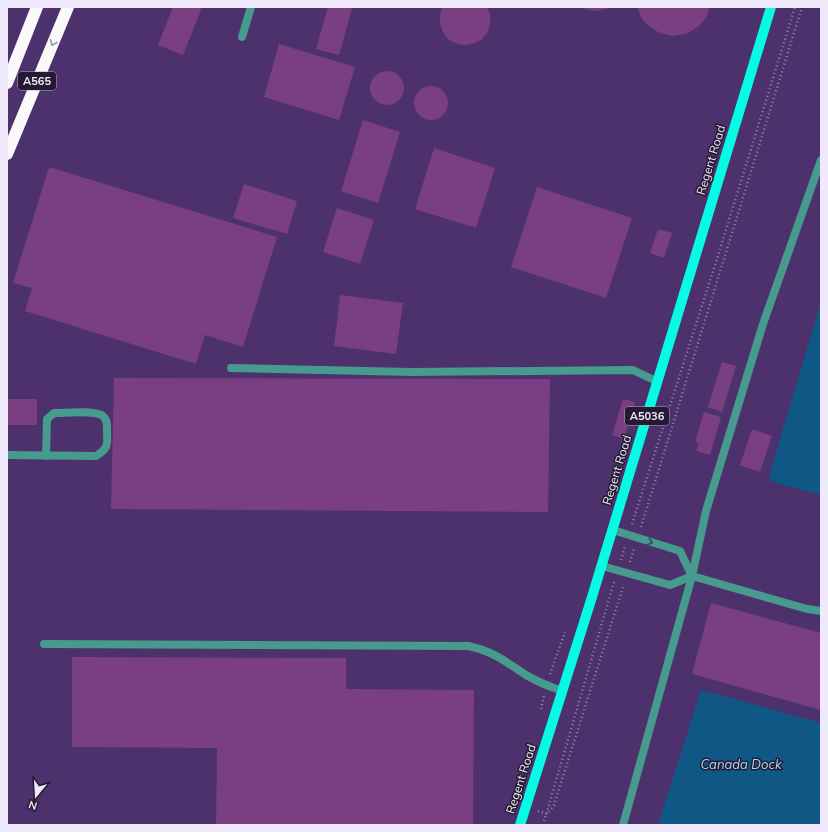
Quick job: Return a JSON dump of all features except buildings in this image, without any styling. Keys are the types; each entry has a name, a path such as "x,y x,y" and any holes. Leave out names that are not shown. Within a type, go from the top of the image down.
{"highway":[{"name":"A565","path":"7,83 37,7"},
{"name":"A565","path":"7,154 68,7"}],"main road":[{"name":"Regent Road","path":"520,825 602,566 771,7"}],"lane":[{"path":"242,37 251,7"},
{"path":"623,825 692,576 706,511 763,324 821,160"},
{"path":"231,368 412,372 633,370 658,382"},
{"path":"7,456 46,456 96,456 104,451 108,445 108,422 103,416 92,413 54,413 47,419 46,456"},
{"path":"613,530 680,551 692,576"},
{"path":"602,566 670,585 692,576 807,609 821,611"},
{"path":"44,644 468,646 483,649 546,685 563,691"}],"path":[{"path":"543,825 618,570 795,7"},
{"path":"547,814 554,805 802,7"}],"shaded area":[{"path":"7,7 821,7 821,825 7,825"}],"water":[{"path":"821,302 821,495 770,481 770,472"},
{"name":"Canada Dock","path":"701,690 821,723 821,825 658,825"}]}
